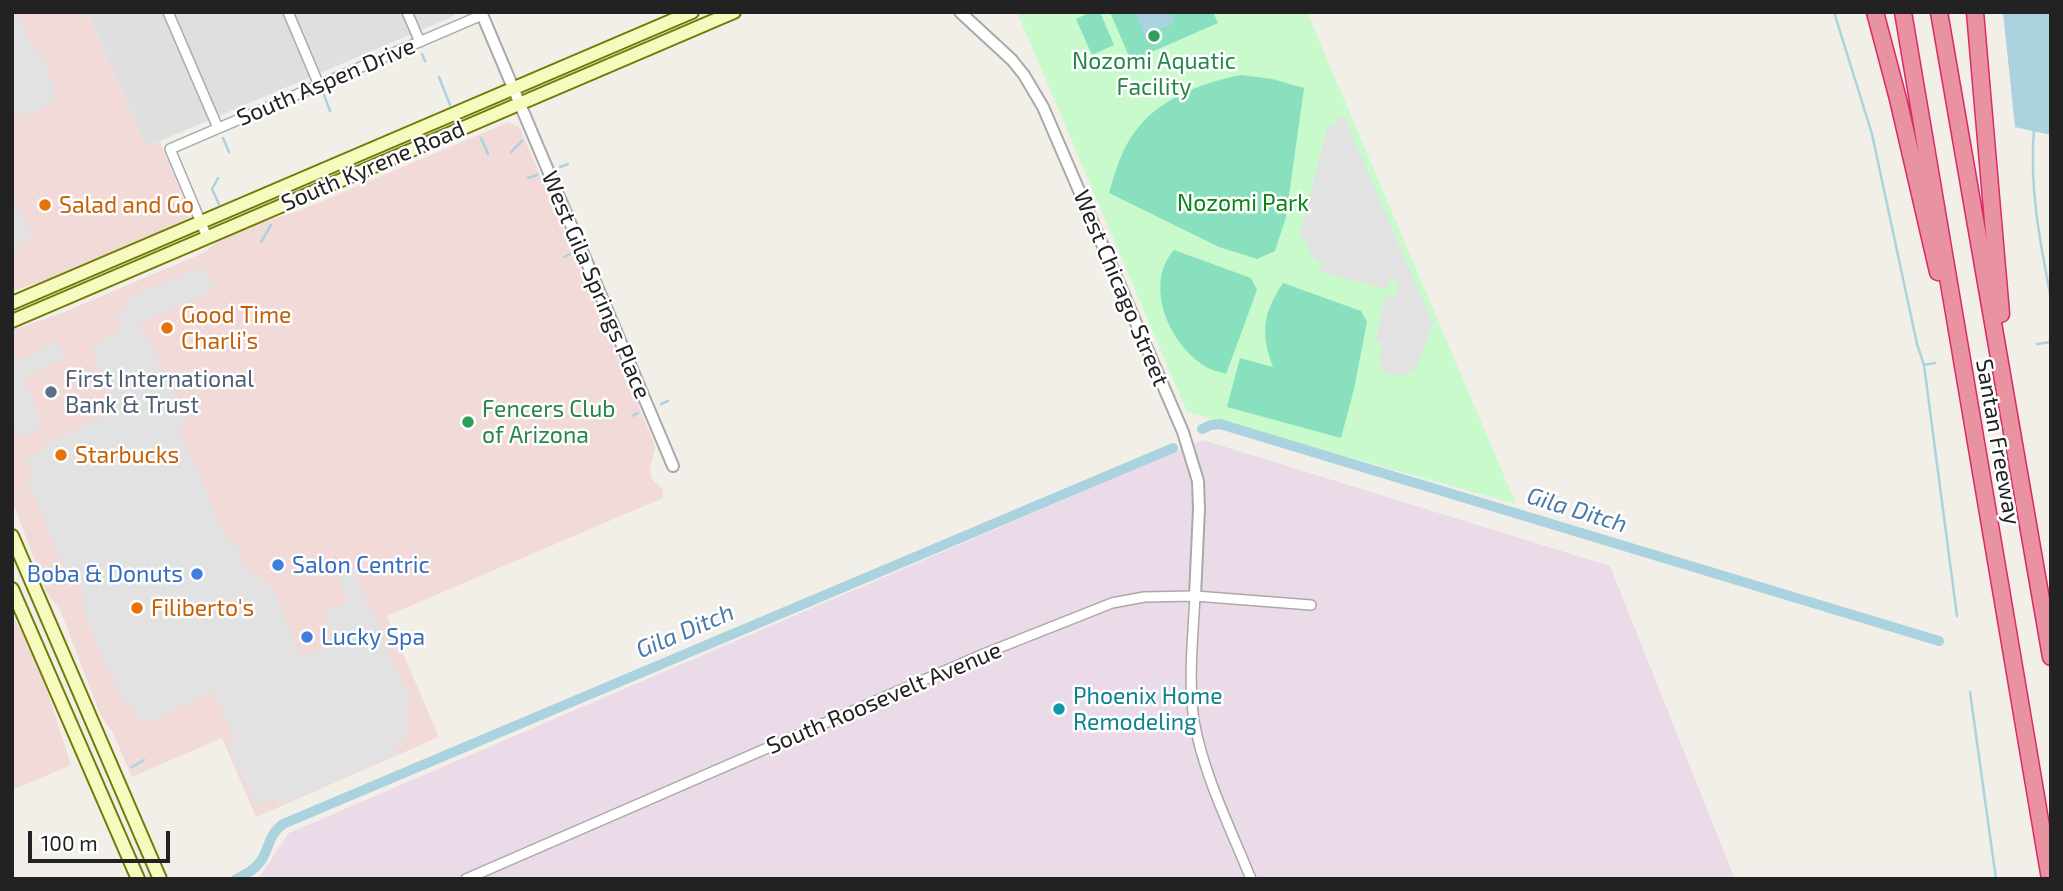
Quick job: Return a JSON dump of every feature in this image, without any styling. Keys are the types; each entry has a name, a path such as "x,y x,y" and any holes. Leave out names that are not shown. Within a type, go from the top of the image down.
{"highway":[{"path":"1875,12 1962,366"},
{"name":"Santan Freeway","path":"1903,12 2050,879"},
{"name":"Santan Freeway","path":"1939,12 2051,657"},
{"path":"1975,12 2008,407"}],"main road":[{"name":"South Kyrene Road","path":"12,303 692,12"},
{"name":"South Kyrene Road","path":"12,321 734,12"},
{"path":"71,278 92,276 106,281"},
{"path":"12,536 160,879"},
{"path":"12,589 138,879"}],"street":[{"path":"169,12 218,128"},
{"path":"288,12 319,85"},
{"path":"407,12 420,42"},
{"name":"West Chicago Street","path":"960,12 1012,60 1044,107 1183,432 1198,481 1195,596"},
{"name":"South Aspen Drive","path":"201,223 170,149 482,13"},
{"name":"West Gila Springs Place","path":"482,13 673,466"},
{"path":"201,223 207,237"},
{"path":"1195,596 1192,681 1194,720 1210,781 1251,879"},
{"name":"South Roosevelt Avenue","path":"472,878 986,653 1112,603 1144,597 1195,596 1311,605"}],"shaded area":[{"path":"12,12 87,12 146,147 160,142 190,215 189,219 179,224 55,277 12,291"},
{"path":"16,12 34,53 40,51 56,91 51,93 55,102 22,117 18,109 15,114 12,110 12,13"},
{"path":"87,12 456,12 454,16 146,147"},
{"path":"1344,116 1433,324 1416,368 1402,376 1387,374 1381,367 1379,358 1382,346 1380,340 1375,343 1386,295 1395,298 1399,283 1390,279 1387,289 1320,272 1322,264 1312,257 1307,247 1307,239 1299,237 1328,125 1335,127 1336,120"},
{"path":"509,122 520,128 653,440 655,448 650,469 651,478 663,490 663,498 387,616 439,737 256,817 222,738 132,777 113,733 100,714 61,612 46,591 12,500 12,330 62,313 203,253 218,241 254,225 296,212"},
{"path":"17,201 33,237 18,244 21,251 12,254 12,203"},
{"path":"201,267 204,274 207,273 214,290 139,323 151,349 154,349 185,422 177,426 227,539 236,544 246,568 271,586 302,658 336,644 324,613 348,602 333,565 349,558 403,686 410,688 405,745 395,745 398,754 279,805 276,798 256,806 227,744 234,740 214,691 141,725 130,700 123,702 80,605 87,602 76,579 70,581 27,480 33,476 26,459 47,449 43,443 118,411 91,349 121,328 115,313 130,307 128,299"},
{"path":"58,342 65,359 23,377 42,421 37,424 39,430 20,438 12,419 12,362"},
{"path":"1203,440 1610,566 1735,879 258,879 289,833"},
{"path":"12,616 21,630 47,690 71,765 12,790"}],"green space":[{"name":"Nozomi Park","path":"1017,12 1307,12 1516,504 1187,412"},
{"path":"1091,12 1100,12 1114,45 1092,55 1076,19"},
{"name":"Nozomi Aquatic Facility","path":"1110,12 1213,12 1218,23 1131,61"},
{"path":"1241,75 1272,79 1304,88 1286,217 1275,251 1257,259 1219,247 1109,193 1125,147 1144,121 1156,110 1168,101 1196,88"},
{"path":"1174,250 1251,278 1257,290 1226,374 1210,369 1196,360 1183,347 1165,316 1161,281 1165,265"},
{"path":"1283,283 1361,311 1367,322 1341,438 1227,407 1240,358 1273,367 1266,344 1266,324 1271,304"}],"water":[{"path":"1135,12 1170,12 1175,23 1145,36"},
{"path":"2003,12 2051,12 2051,135 2015,127"}],"waterway":[{"path":"1834,12 1872,134 1917,344 1924,365 1957,616"},
{"path":"422,54 425,61"},
{"path":"439,77 450,105"},
{"path":"324,95 330,111"},
{"path":"2034,129 2034,193 2051,299"},
{"path":"223,138 229,152"},
{"path":"481,138 488,154"},
{"path":"511,152 522,141"},
{"path":"560,167 568,164"},
{"path":"528,178 537,175"},
{"path":"218,178 212,189 219,204"},
{"path":"261,242 271,225"},
{"path":"564,257 570,254"},
{"path":"2037,344 2051,342"},
{"path":"1924,365 1935,363"},
{"path":"661,404 668,401"},
{"path":"632,416 638,413"},
{"name":"Gila Ditch","path":"1202,429 1220,424 1939,641"},
{"name":"Gila Ditch","path":"236,879 257,866 272,837 283,824 1173,448"},
{"path":"1970,692 1996,879"},
{"path":"132,767 144,760"}],"place":[{"name":"Nozomi Aquatic Facility","path":"1154,36"},
{"name":"Salad and Go","path":"45,205"},
{"name":"Good Time Charli’s","path":"167,328"},
{"name":"First International Bank & Trust","path":"51,392"},
{"name":"Fencers Club of Arizona","path":"468,422"},
{"name":"Starbucks","path":"61,455"},
{"name":"Salon Centric","path":"278,565"},
{"name":"Boba & Donuts","path":"197,574"},
{"name":"Filiberto's","path":"137,608"},
{"name":"Lucky Spa","path":"307,637"},
{"name":"Phoenix Home Remodeling","path":"1059,709"}]}
